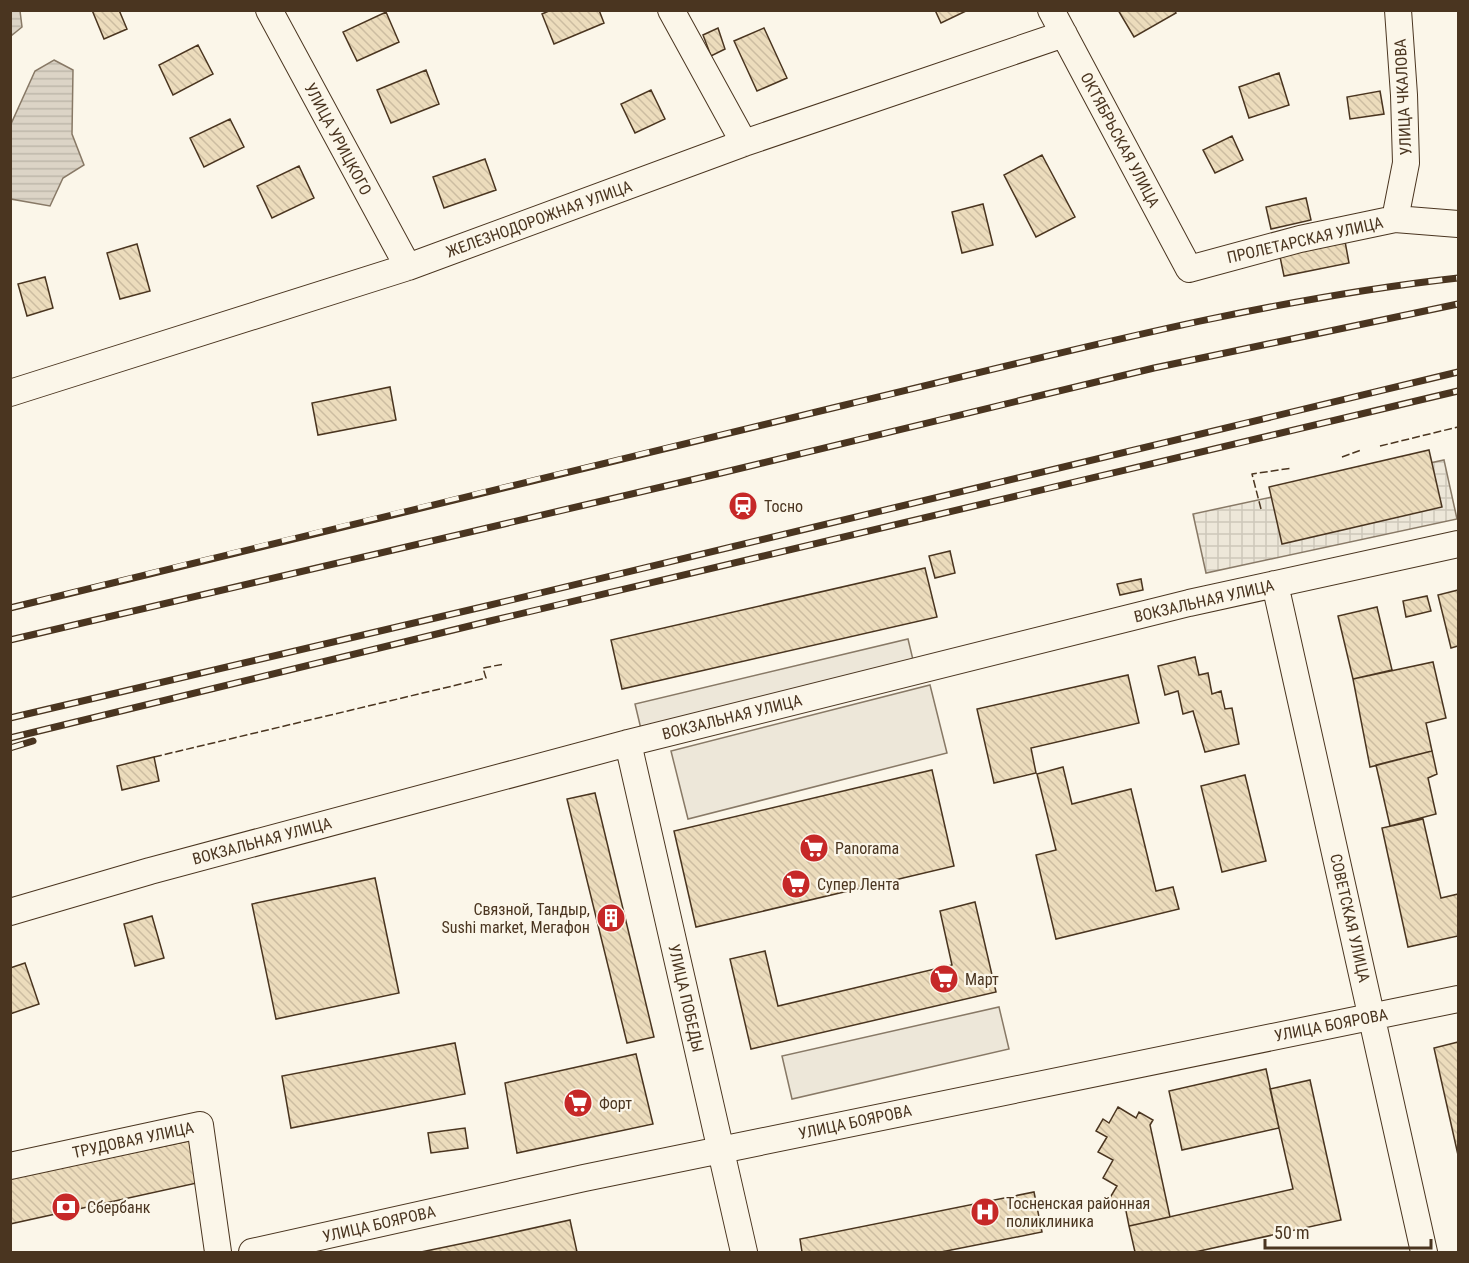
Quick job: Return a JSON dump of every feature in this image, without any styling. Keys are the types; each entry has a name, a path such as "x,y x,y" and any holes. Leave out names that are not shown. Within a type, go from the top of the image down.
{"street":[{"name":"УЛИЦА УРИЦКОГО","path":"269,10 408,267"},
{"path":"671,10 744,143"},
{"name":"ОКТЯБРЬСКАЯ УЛИЦА","path":"1051,10 1189,269"},
{"name":"УЛИЦА ЧКАЛОВА","path":"1395,219 1406,162 1398,10"},
{"name":"ЖЕЛЕЗНОДОРОЖНАЯ УЛИЦА","path":"10,393 408,267 744,143 1064,34"},
{"name":"ПРОЛЕТАРСКАЯ УЛИЦА","path":"1189,269 1300,239 1395,219 1458,224"},
{"name":"ВОКЗАЛЬНАЯ УЛИЦА","path":"10,912 150,871 628,743 1166,609 1458,544"},
{"name":"СОВЕТСКАЯ УЛИЦА","path":"1275,584 1424,1252"},
{"name":"УЛИЦА ПОБЕДЫ","path":"628,743 744,1252"},
{"name":"УЛИЦА БОЯРОВА","path":"252,1252 584,1178 1458,999"},
{"name":"ТРУДОВАЯ УЛИЦА","path":"10,1166 200,1125 218,1252"}],"shaded area":[{"path":"11,10 20,11 22,27 11,36"},
{"path":"54,60 73,70 72,134 84,165 63,178 50,206 11,199 11,124 35,71"},
{"path":"1444,460 1457,519 1206,573 1193,514"},
{"path":"908,639 914,664 641,729 635,704"},
{"path":"930,685 947,753 688,819 671,751"},
{"path":"999,1007 1009,1049 792,1099 782,1056"}],"building":[{"path":"92,10 119,10 127,29 104,39"},
{"path":"551,10 599,10 604,23 554,44 542,14"},
{"path":"935,10 966,10 966,11 941,23"},
{"path":"1118,10 1174,10 1176,13 1134,37"},
{"path":"386,12 399,42 357,61 343,32"},
{"path":"718,28 725,49 711,56 703,35"},
{"path":"764,28 787,78 757,91 734,41"},
{"path":"198,45 213,74 173,95 159,65"},
{"path":"426,70 439,104 391,123 377,90"},
{"path":"1279,73 1289,105 1249,118 1239,87"},
{"path":"651,90 665,119 635,133 621,104"},
{"path":"1380,91 1384,114 1350,119 1347,97"},
{"path":"230,119 244,147 204,167 190,138"},
{"path":"1232,136 1243,160 1215,173 1203,150"},
{"path":"1042,155 1075,217 1036,237 1004,175"},
{"path":"485,159 496,190 444,208 433,177"},
{"path":"299,166 314,198 272,218 257,186"},
{"path":"1306,198 1311,220 1271,229 1266,207"},
{"path":"983,204 993,245 962,253 952,212"},
{"path":"1344,236 1349,263 1284,276 1278,247"},
{"path":"137,244 150,291 120,299 107,253"},
{"path":"45,277 53,308 27,316 18,284"},
{"path":"390,387 396,420 318,435 312,403"},
{"path":"1429,450 1442,507 1282,544 1269,487"},
{"path":"950,551 955,573 935,578 929,556"},
{"path":"925,568 937,617 622,689 611,640"},
{"path":"1141,579 1143,590 1120,595 1117,584"},
{"path":"1458,590 1458,646 1451,648 1438,595"},
{"path":"1427,596 1431,611 1406,617 1403,601"},
{"path":"1377,607 1392,670 1353,679 1338,616"},
{"path":"1195,657 1199,675 1208,673 1212,694 1221,691 1225,709 1232,708 1239,744 1205,752 1193,711 1183,714 1178,691 1165,695 1158,666"},
{"path":"1433,662 1446,718 1426,723 1432,751 1370,767 1353,679"},
{"path":"1128,675 1139,723 1031,748 1036,773 994,783 977,709"},
{"path":"1432,751 1437,774 1428,778 1436,814 1390,826 1376,765"},
{"path":"154,757 159,781 122,790 117,766"},
{"path":"1063,767 1072,804 1131,789 1156,891 1173,887 1179,909 1056,939 1036,855 1056,850 1037,774"},
{"name":"Panorama","path":"932,770 954,866 696,927 674,831"},
{"path":"1245,775 1266,861 1222,872 1201,786"},
{"name":"Связной, Тандыр, Sushi market, Мегафон","path":"595,793 654,1037 627,1043 567,799"},
{"path":"1423,819 1441,898 1458,894 1458,936 1408,947 1382,828"},
{"path":"375,878 399,993 276,1019 252,904"},
{"name":"Март","path":"975,902 996,992 751,1049 730,959 765,951 778,1006 952,965 940,911"},
{"path":"152,916 164,958 135,966 124,924"},
{"path":"25,963 39,1004 10,1014 10,968"},
{"path":"1458,1042 1458,1155 1434,1048"},
{"path":"455,1043 465,1094 291,1128 282,1076"},
{"name":"Форт","path":"636,1054 653,1124 517,1153 505,1083"},
{"path":"1266,1069 1279,1128 1182,1150 1169,1091"},
{"path":"1310,1080 1341,1220 1195,1252 1135,1252 1129,1226 1293,1189 1270,1089"},
{"path":"1118,1107 1136,1118 1139,1112 1153,1120 1150,1125 1170,1217 1129,1226 1126,1211 1108,1201 1117,1186 1103,1178 1113,1160 1098,1152 1107,1137 1096,1131 1103,1119 1109,1123"},
{"path":"465,1128 468,1148 431,1153 428,1133"},
{"path":"198,1139 206,1181 10,1224 10,1178"},
{"name":"Тосненская районная поликлиника","path":"1034,1192 1042,1232 941,1252 802,1252 800,1239"},
{"path":"570,1220 577,1252 421,1252 479,1240"}],"railway":[{"path":"10,608 1150,332 1303,301 1458,278"},
{"path":"10,640 721,473 1154,368 1458,304"},
{"path":"10,718 1458,372"},
{"path":"10,738 490,621 1458,391"},
{"path":"10,748 33,741"}],"fence":[{"path":"1380,446 1458,427"},
{"path":"1342,457 1361,450"},
{"path":"1261,509 1252,474 1292,468"},
{"path":"154,757 486,678 483,668 504,664"}],"place":[{"name":"Тосно","path":"743,506"},
{"name":"Panorama","path":"814,848"},
{"name":"Супер Лента","path":"796,884"},
{"name":"Связной, Тандыр, Sushi market, Мегафон","path":"611,918"},
{"name":"Март","path":"944,979"},
{"name":"Форт","path":"578,1103"},
{"name":"Сбербанк","path":"66,1207"},
{"name":"Тосненская районная поликлиника","path":"985,1212"}]}
